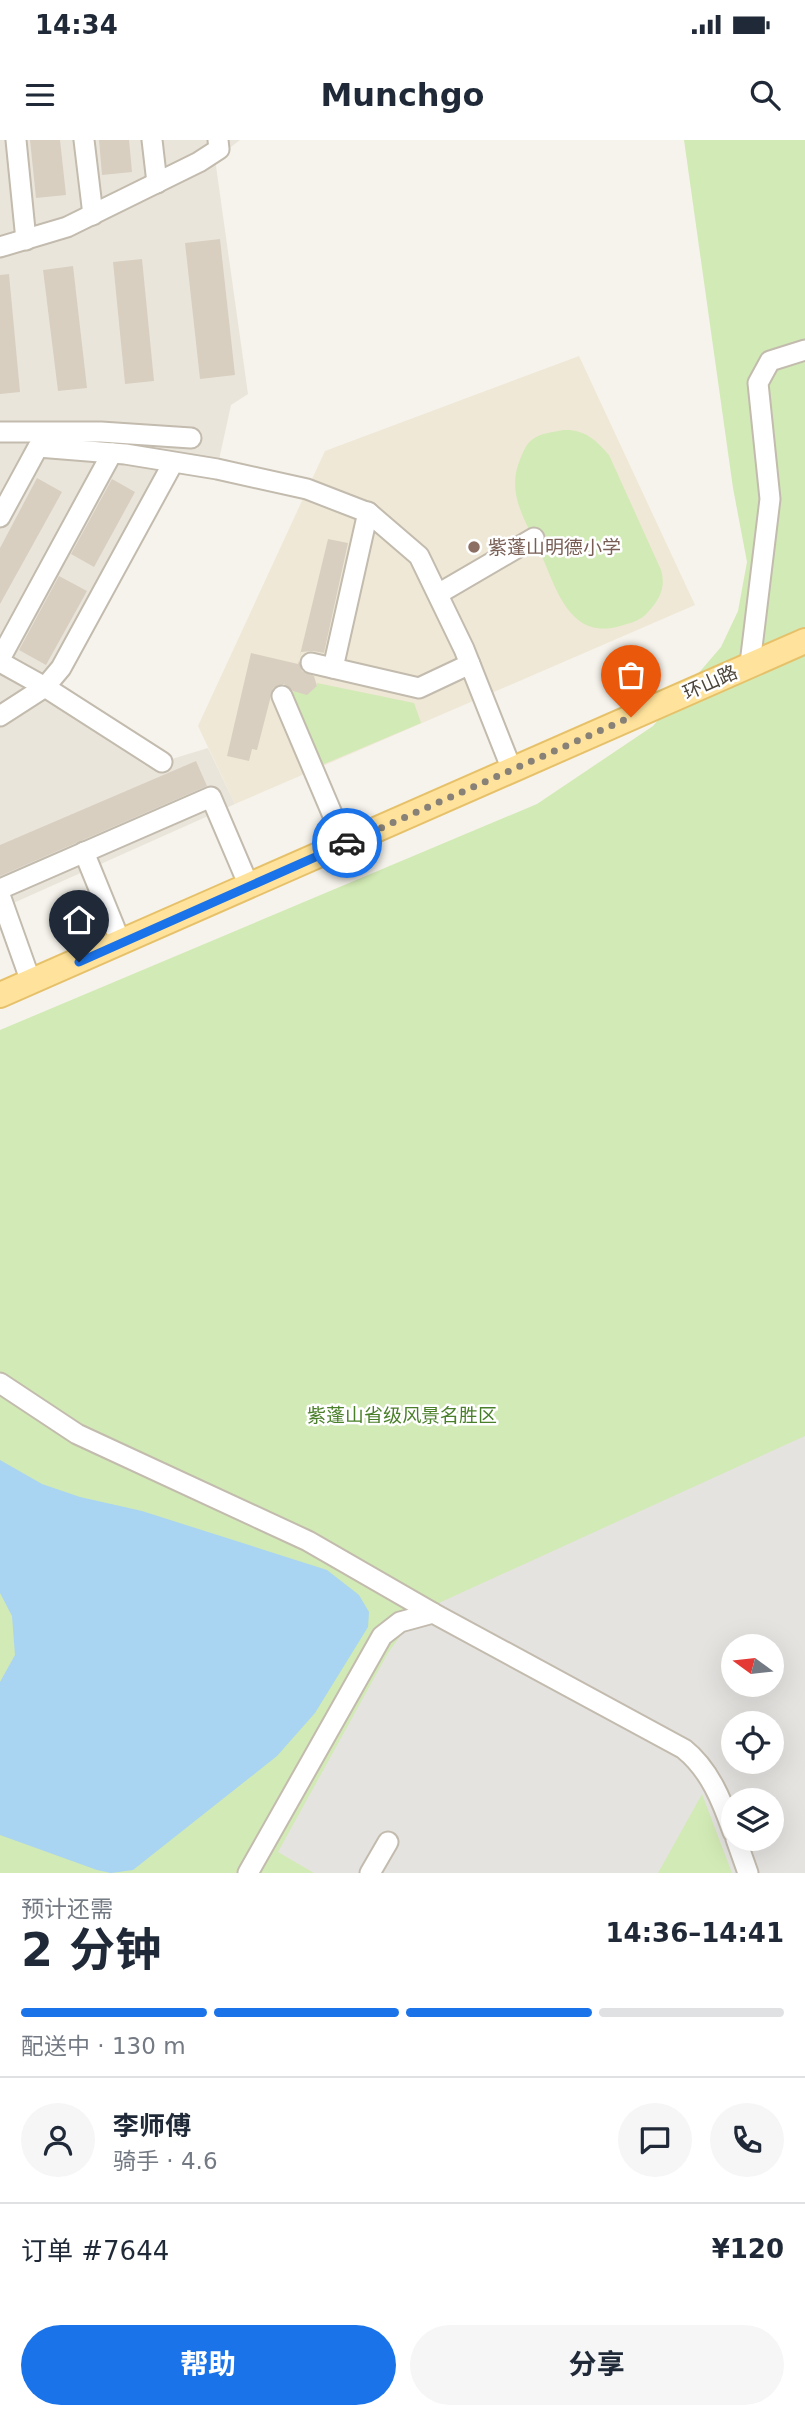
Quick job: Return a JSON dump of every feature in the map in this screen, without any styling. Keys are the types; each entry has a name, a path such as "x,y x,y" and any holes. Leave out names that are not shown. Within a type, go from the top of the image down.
{"main road":[{"name":"环山路","path":"0,995 805,641"}],"street":[{"path":"16,140 26,240"},
{"path":"84,140 93,215"},
{"path":"152,140 157,183"},
{"path":"0,247 67,227 93,215 199,162 219,149 218,140"},
{"path":"750,664 770,499 758,383 770,361 805,350"},
{"path":"0,432 101,432 191,438"},
{"path":"0,517 38,447 112,453 217,469 307,489 368,512 419,556 470,664 512,770"},
{"path":"112,453 0,661 162,762"},
{"path":"0,716 45,687 61,668 173,463"},
{"path":"333,668 368,512"},
{"path":"438,594 534,538"},
{"path":"311,663 419,688 470,664"},
{"path":"282,696 345,844"},
{"path":"0,888 211,797 249,886"},
{"path":"84,852 121,943"},
{"path":"0,895 31,982"},
{"path":"0,1383 77,1434 308,1541 433,1613 684,1749 706,1772 721,1805"},
{"path":"248,1873 382,1636 400,1622 433,1613"},
{"path":"370,1873 388,1842"},
{"path":"740,1851 748,1873"}],"shaded area":[{"path":"0,140 240,140 215,159 248,394 231,405 217,469 172,463 45,687 162,762 208,748 235,804 0,909"},
{"name":"紫蓬山明德小学","path":"579,356 695,605 235,804 198,726 325,451"},
{"path":"805,1436 805,1873 732,1873 724,1851 784,1851 784,1788 721,1788 721,1844 702,1794 658,1873 314,1873 278,1852 388,1653 417,1613"}],"green space":[{"name":"紫蓬山省级风景名胜区","path":"684,140 805,140 805,1873 0,1873 0,1030 537,804 653,726 721,647 738,611 747,562 733,488"},
{"path":"563,430 578,431 589,436 609,455 661,570 663,582 659,597 639,620 603,629 588,626 576,618 559,595 523,517 515,482 521,457 531,441 540,435"},
{"path":"317,683 414,703 421,723 317,767 289,693 297,690 307,694"}],"water":[{"path":"0,1460 42,1484 80,1497 142,1511 327,1570 359,1595 369,1612 368,1627 315,1713 277,1756 133,1870 111,1873 97,1870 0,1835 0,1682 15,1655 12,1616 0,1593"}],"building":[{"path":"30,140 60,140 66,195 36,198"},
{"path":"99,140 129,140 132,172 102,175"},
{"path":"220,239 235,375 200,379 185,243"},
{"path":"142,259 154,381 125,384 113,262"},
{"path":"73,266 87,388 58,391 43,270"},
{"path":"9,274 20,392 0,394 0,275"},
{"path":"37,478 62,492 0,604 0,548"},
{"path":"112,479 135,492 94,567 71,554"},
{"path":"328,539 348,543 324,653 301,652 299,659"},
{"path":"59,576 87,591 46,665 19,650"},
{"path":"251,653 298,664 299,661 302,671 314,676 317,686 307,695 293,691 284,684 273,688 257,750 252,749 249,761 227,756"},
{"path":"196,761 207,786 0,876 0,845"}],"way so far":[{"path":"347,843 631,717"}],"place":[{"name":"紫蓬山明德小学","path":"474,547"}],"route":[{"path":"79,962 347,843"}]}
